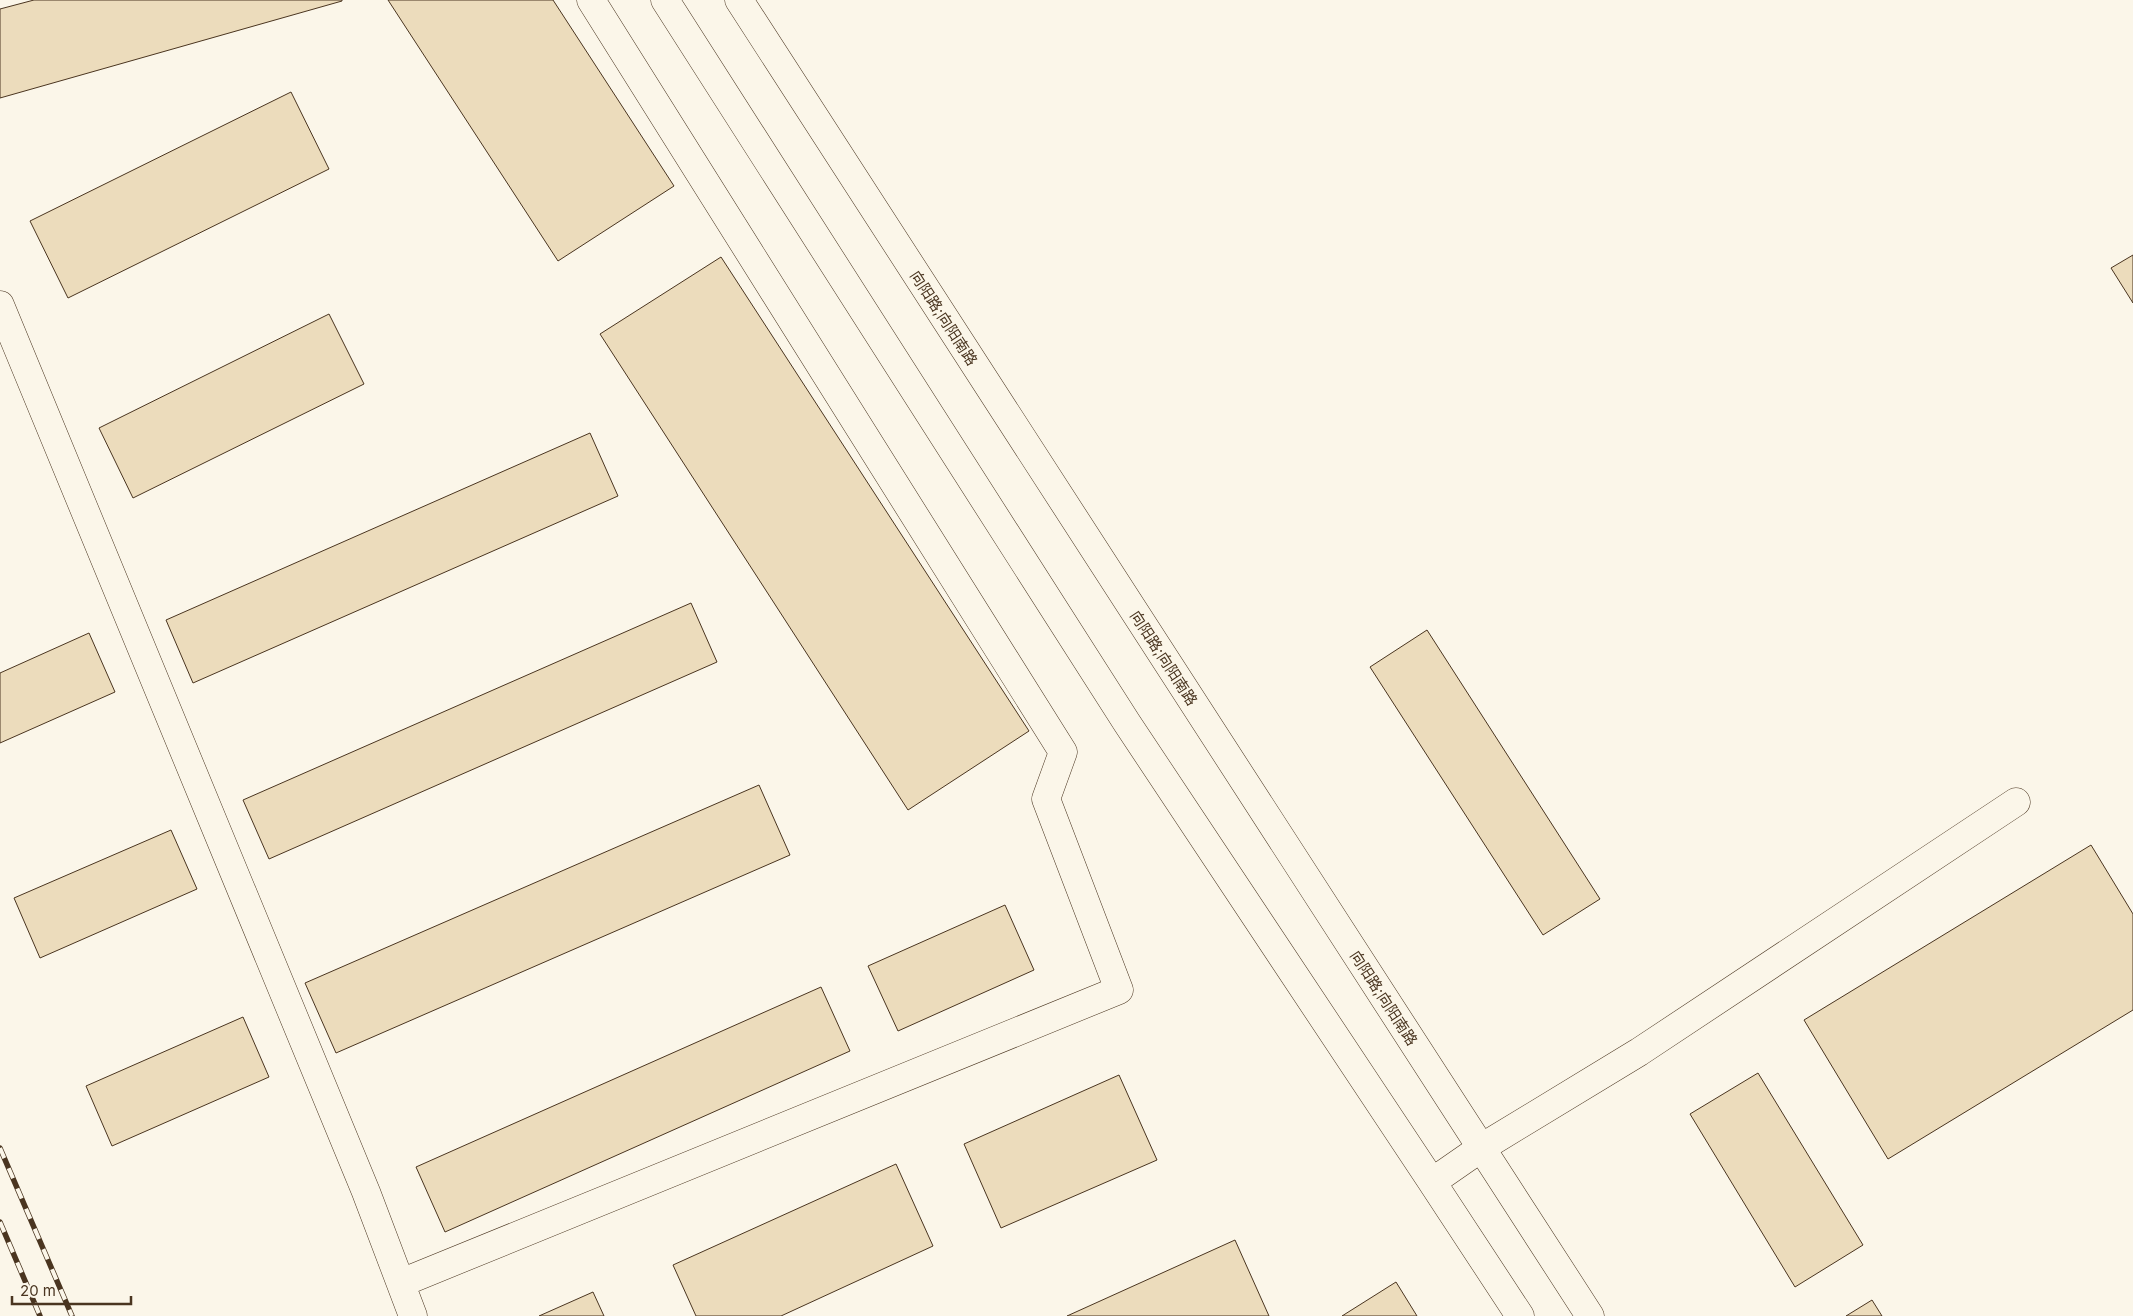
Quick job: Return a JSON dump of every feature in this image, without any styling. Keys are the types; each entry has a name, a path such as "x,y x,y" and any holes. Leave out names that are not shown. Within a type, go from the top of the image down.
{"street":[{"path":"400,1283 1120,990 1046,799 1063,752 591,0"},
{"path":"665,0 1127,724 1520,1316"},
{"name":"向阳路;向阳南路","path":"739,0 1590,1316"},
{"path":"0,305 366,1192 413,1316"},
{"path":"1432,1182 1481,1148 1639,1052 2016,802"}],"building":[{"path":"34,0 342,1 0,98 0,9"},
{"path":"388,0 553,0 674,186 558,261"},
{"path":"291,92 329,169 68,298 30,221"},
{"path":"2133,255 2133,303 2111,268"},
{"path":"721,257 1029,731 908,810 600,334"},
{"path":"329,314 364,384 133,498 99,428"},
{"path":"590,433 618,496 193,683 166,620"},
{"path":"691,603 717,662 269,859 243,800"},
{"path":"1427,630 1600,899 1543,935 1370,667"},
{"path":"89,633 115,692 0,743 0,673"},
{"path":"759,785 790,855 336,1053 305,983"},
{"path":"171,830 197,889 40,958 14,898"},
{"path":"2091,845 2133,914 2133,1010 1888,1159 1804,1020"},
{"path":"1005,905 1034,970 898,1031 868,966"},
{"path":"821,987 850,1051 445,1232 416,1167"},
{"path":"243,1017 269,1077 112,1146 86,1086"},
{"path":"1758,1073 1863,1245 1795,1287 1690,1114"},
{"path":"1119,1075 1157,1160 1001,1228 964,1144"},
{"path":"896,1164 933,1246 781,1316 696,1316 673,1265"},
{"path":"1235,1240 1269,1316 1067,1316"},
{"path":"1396,1282 1417,1316 1342,1316"},
{"path":"593,1292 604,1316 539,1316"},
{"path":"1872,1300 1882,1316 1846,1316"}],"railway":[{"path":"0,1148 72,1316"},
{"path":"0,1222 40,1316"}]}
